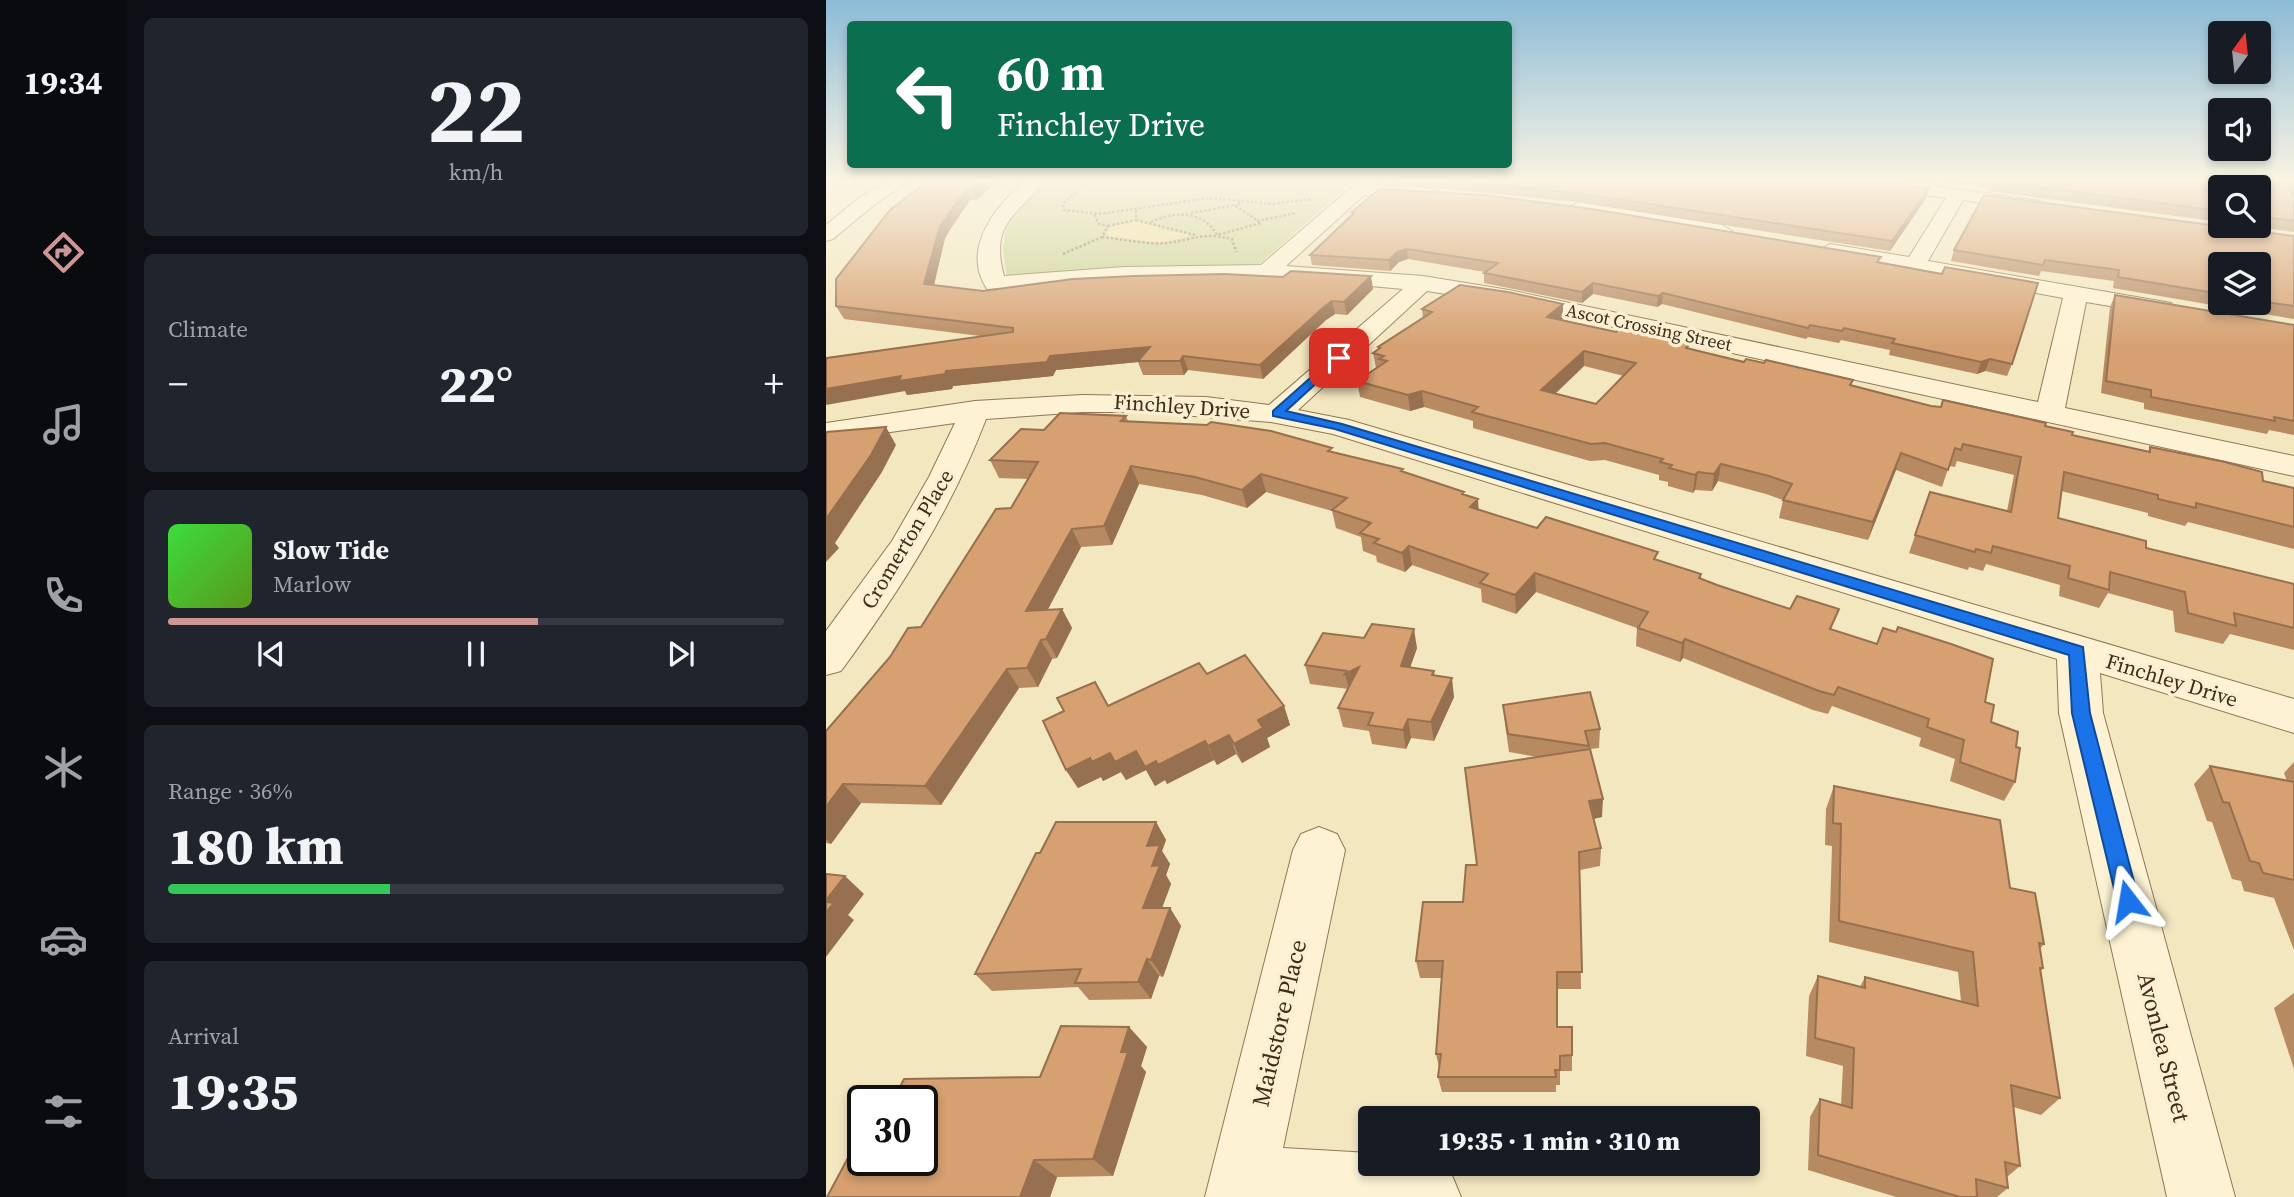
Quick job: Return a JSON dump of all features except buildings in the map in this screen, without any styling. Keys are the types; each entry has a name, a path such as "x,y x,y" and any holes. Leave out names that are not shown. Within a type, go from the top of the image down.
{"street":[{"name":"Ascot Crossing Street","path":"991,236 989,266 995,284 1126,273 1269,270 1423,283 1508,297 2294,466"},
{"path":"1269,270 1307,236"},
{"path":"1915,265 1933,236"},
{"path":"1808,246 2182,311"},
{"path":"1277,413 1423,283"},
{"path":"2049,415 2076,293"},
{"name":"Finchley Drive","path":"826,432 975,410 1093,401 1148,401 1277,413 1338,426 2294,716"},
{"name":"Cromerton Place","path":"826,660 902,555 960,450 975,410"},
{"name":"Avonlea Street","path":"2077,651 2081,713 2201,1197"},
{"name":"Maidstore Place","path":"1241,1188 1319,850"},
{"path":"1241,1188 1357,1185 1427,1197"}],"path":[{"path":"1057,256 1102,237 1166,243 1198,236"},
{"path":"1220,236 1232,240 1238,254 1269,270"}],"green space":[{"path":"1005,236 1291,236 1256,267 1007,278 1003,248"}],"sand":[{"path":"1108,236 1189,236 1161,243"}],"route":[{"path":"1339,358 1277,413 1338,426 2077,651 2081,713 2128,901"}]}
